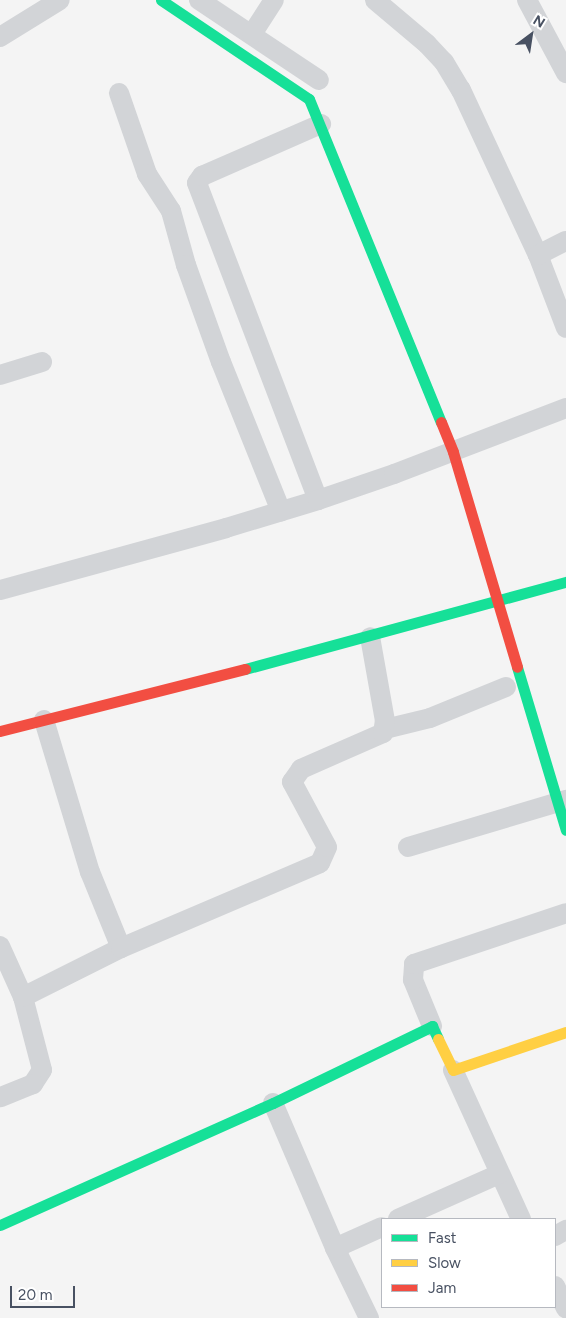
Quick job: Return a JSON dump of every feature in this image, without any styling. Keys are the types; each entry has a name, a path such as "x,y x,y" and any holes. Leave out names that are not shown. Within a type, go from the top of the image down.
{"street":[{"path":"0,37 60,0"},
{"path":"161,0 309,99 321,124 453,452 561,801 566,830"},
{"path":"199,0 319,80"},
{"path":"252,34 274,0"},
{"path":"527,0 566,73"},
{"path":"377,1 444,62 461,90 538,255 566,328"},
{"path":"119,93 147,174 171,211 186,265 221,362 281,511"},
{"path":"318,500 196,183 202,176 321,124"},
{"path":"538,255 566,241"},
{"path":"0,375 42,362"},
{"path":"0,590 318,500 453,452 566,408"},
{"path":"0,731 370,637 497,599 566,582"},
{"path":"370,637 385,729"},
{"path":"23,998 121,948 320,863 326,847 294,788 294,775 302,768 379,737 385,729 430,718 506,687"},
{"path":"44,720 90,872 121,948"},
{"path":"408,847 561,801"},
{"path":"522,1218 432,1026 413,980 414,964 566,913"},
{"path":"0,946 23,998 42,1070 33,1084 0,1097"},
{"path":"0,1225 274,1103 432,1026"},
{"path":"453,1070 566,1032"},
{"path":"274,1103 335,1248 369,1318"},
{"path":"400,1218 500,1174"},
{"path":"335,1248 381,1226"},
{"path":"556,1288 566,1309"}],"traffic: fast":[{"path":"161,0 309,99 441,422"},
{"path":"245,669 566,582"},
{"path":"517,667 566,830"},
{"path":"0,1225 273,1103 432,1026 438,1039"}],"traffic: slow":[{"path":"438,1039 453,1070 566,1032"}],"traffic: jam":[{"path":"441,422 453,452 517,667"},
{"path":"0,731 245,669"}]}
